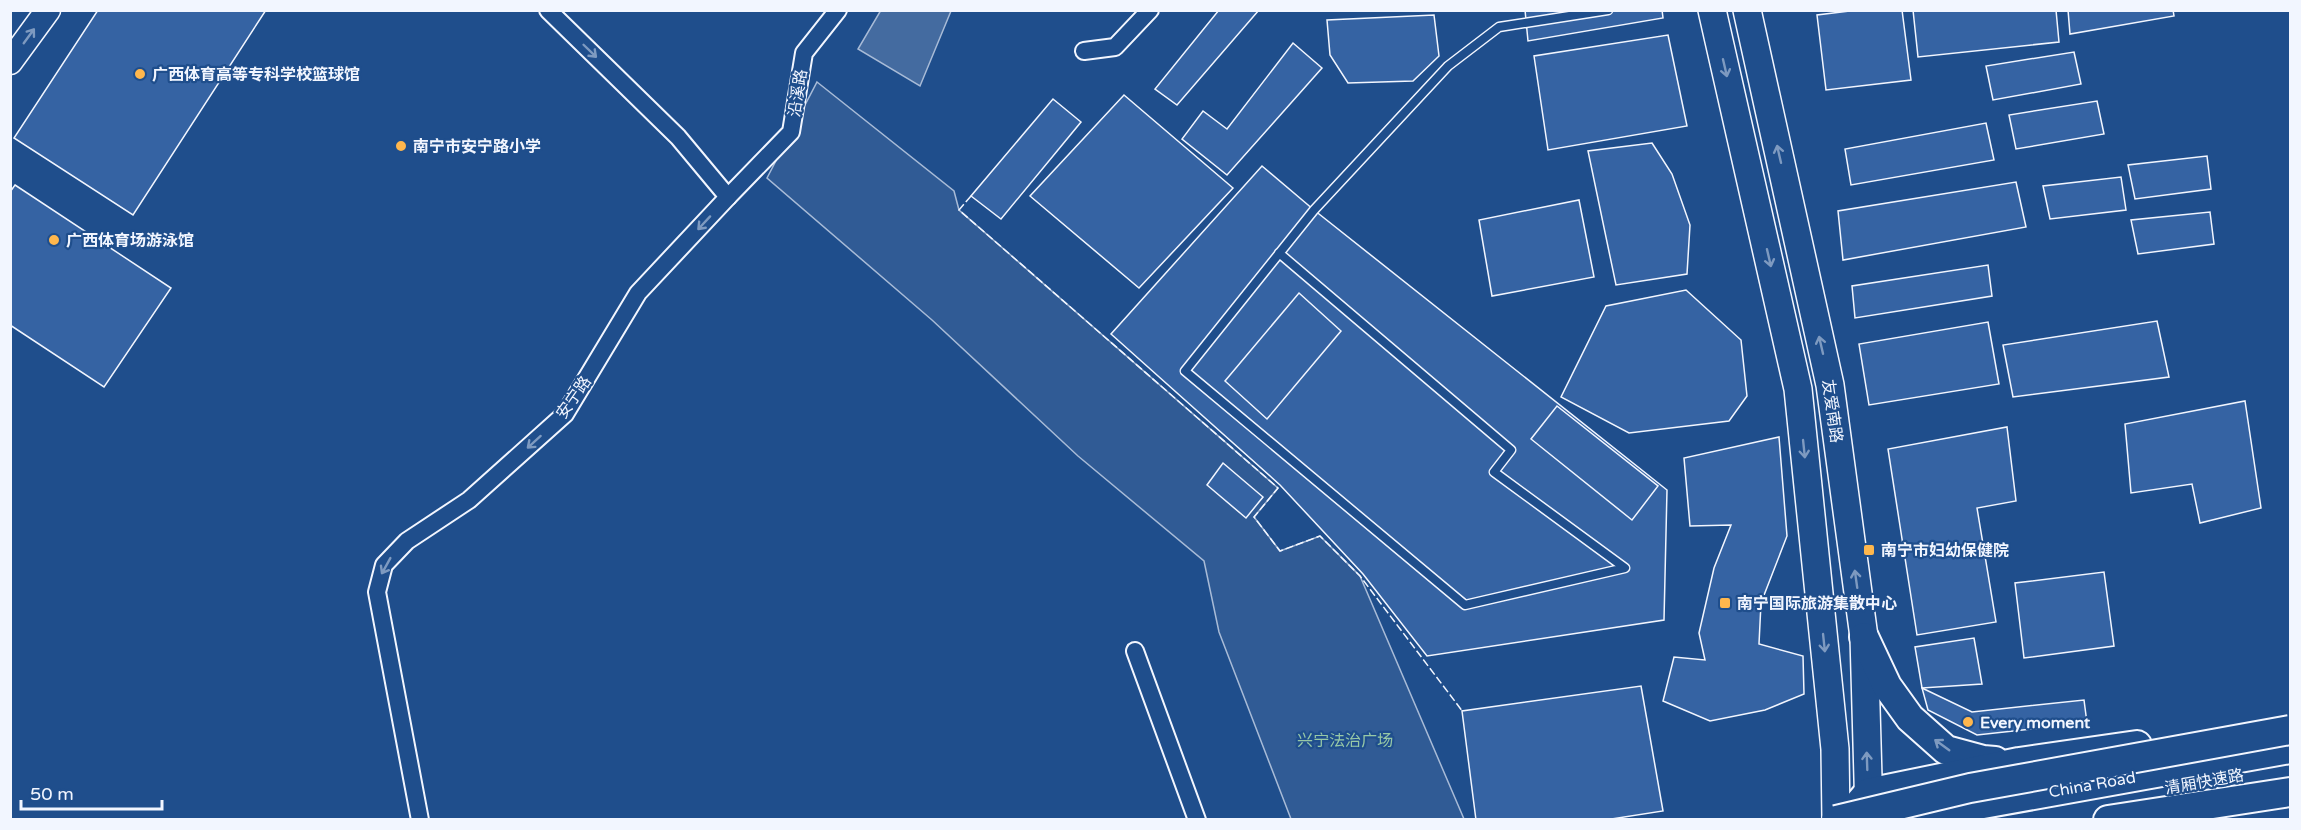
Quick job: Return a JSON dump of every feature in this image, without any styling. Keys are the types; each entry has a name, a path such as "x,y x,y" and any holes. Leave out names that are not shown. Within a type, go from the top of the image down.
{"highway":[{"path":"1864,637 1887,686 1910,718 1946,750 1983,760 2019,762"},
{"path":"1845,819 1869,806 2019,762 2290,723"},
{"path":"1836,819 1970,788 2290,730"},
{"name":"China Road","path":"1894,819 2290,749"},
{"name":"清厢快速路","path":"1976,819 2290,766"},
{"name":"清厢快速路","path":"2108,819 2290,792"},
{"path":"2225,819 2290,809"}],"main road":[{"path":"10,62 48,10"},
{"name":"友爱南路","path":"1712,10 1798,388 1835,749 1836,819"},
{"name":"友爱南路","path":"1747,10 1830,385 1864,637 1869,806"}],"street":[{"path":"548,10 678,137 728,197"},
{"name":"沿溪路","path":"728,197 791,132 804,53 838,10"},
{"path":"1084,51 1115,47 1150,10"},
{"name":"安宁路","path":"420,819 377,592 384,565 407,541 469,500 565,414 638,293 728,197"},
{"path":"1135,651 1197,819"}],"lane":[{"path":"1279,253 1511,450 1494,472 1625,568 1465,605 1185,370 1279,253 1314,210 1448,66 1499,27 1608,10"}],"green space":[{"name":"兴宁法治广场","path":"817,82 954,191 959,210 1278,488 1254,517 1280,551 1320,536 1360,576 1464,819 1291,819 1219,632 1204,561 1078,456 932,320 767,178"}],"shaded area":[{"path":"881,10 951,11 920,86 858,49"}],"building":[{"name":"广西体育高等专科学校篮球馆","path":"98,10 266,10 133,215 14,138"},
{"path":"1219,10 1259,10 1177,105 1155,89"},
{"path":"1525,10 1662,10 1663,18 1528,41"},
{"path":"1858,10 1902,10 1911,80 1826,90 1817,15"},
{"path":"1913,10 2056,10 2059,42 1918,57"},
{"path":"2068,10 2173,10 2174,16 2070,34"},
{"path":"1434,15 1439,56 1413,81 1348,83 1330,55 1327,20"},
{"path":"1668,35 1687,126 1548,150 1534,56"},
{"path":"1293,43 1322,68 1227,175 1182,139 1203,111 1227,129"},
{"path":"2074,52 2081,84 1993,100 1986,66"},
{"path":"1124,95 1233,188 1139,288 1030,196"},
{"path":"1053,99 1081,122 1001,219 971,196"},
{"path":"2097,101 2104,134 2016,149 2009,115"},
{"path":"1986,123 1994,160 1851,185 1845,149"},
{"path":"1652,143 1672,174 1690,225 1687,274 1616,285 1588,151"},
{"path":"2207,156 2211,189 2135,199 2128,165"},
{"path":"1262,166 1314,210 1667,490 1664,620 1427,656 1363,574 1280,485 1111,334"},
{"path":"2121,177 2126,210 2050,219 2043,186"},
{"path":"2016,182 2026,227 1843,260 1838,211"},
{"name":"广西体育场游泳馆","path":"15,185 171,288 104,387 10,325 10,192"},
{"path":"1579,200 1594,277 1492,296 1479,220"},
{"path":"2210,212 2214,244 2138,254 2131,220"},
{"path":"1988,265 1992,296 1855,318 1852,286"},
{"path":"1686,290 1741,340 1747,396 1729,421 1629,433 1561,397 1606,306"},
{"path":"1299,293 1341,331 1267,419 1225,381"},
{"path":"2157,321 2169,377 2013,397 2003,345"},
{"path":"1988,322 1999,384 1869,405 1859,344"},
{"path":"2245,401 2261,508 2200,523 2192,484 2131,493 2125,424"},
{"path":"1557,406 1658,486 1632,520 1531,439"},
{"path":"2007,427 2016,501 1977,508 1996,622 1917,635 1888,449"},
{"path":"1779,437 1787,536 1761,603 1759,644 1803,656 1804,694 1765,710 1710,721 1663,701 1674,657 1705,660 1699,633 1714,568 1731,525 1690,526 1684,458"},
{"path":"1223,463 1263,497 1246,518 1207,485"},
{"path":"2104,572 2114,646 2024,658 2015,583"},
{"path":"1974,638 1982,684 1922,688 1915,647"},
{"path":"1641,686 1663,811 1605,820 1476,820 1462,711"},
{"path":"1922,688 1972,712 2084,700 2087,723 1977,735 1928,710"}],"fence":[{"path":"971,196 959,210 1278,488 1254,517 1280,551 1320,536 1360,576 1463,712"}],"place":[{"name":"广西体育高等专科学校篮球馆","path":"140,74"},
{"name":"南宁市安宁路小学","path":"401,146"},
{"name":"广西体育场游泳馆","path":"54,240"},
{"name":"南宁市妇幼保健院","path":"1869,550"},
{"name":"南宁国际旅游集散中心","path":"1725,603"},
{"name":"Every moment","path":"1968,722"}]}
